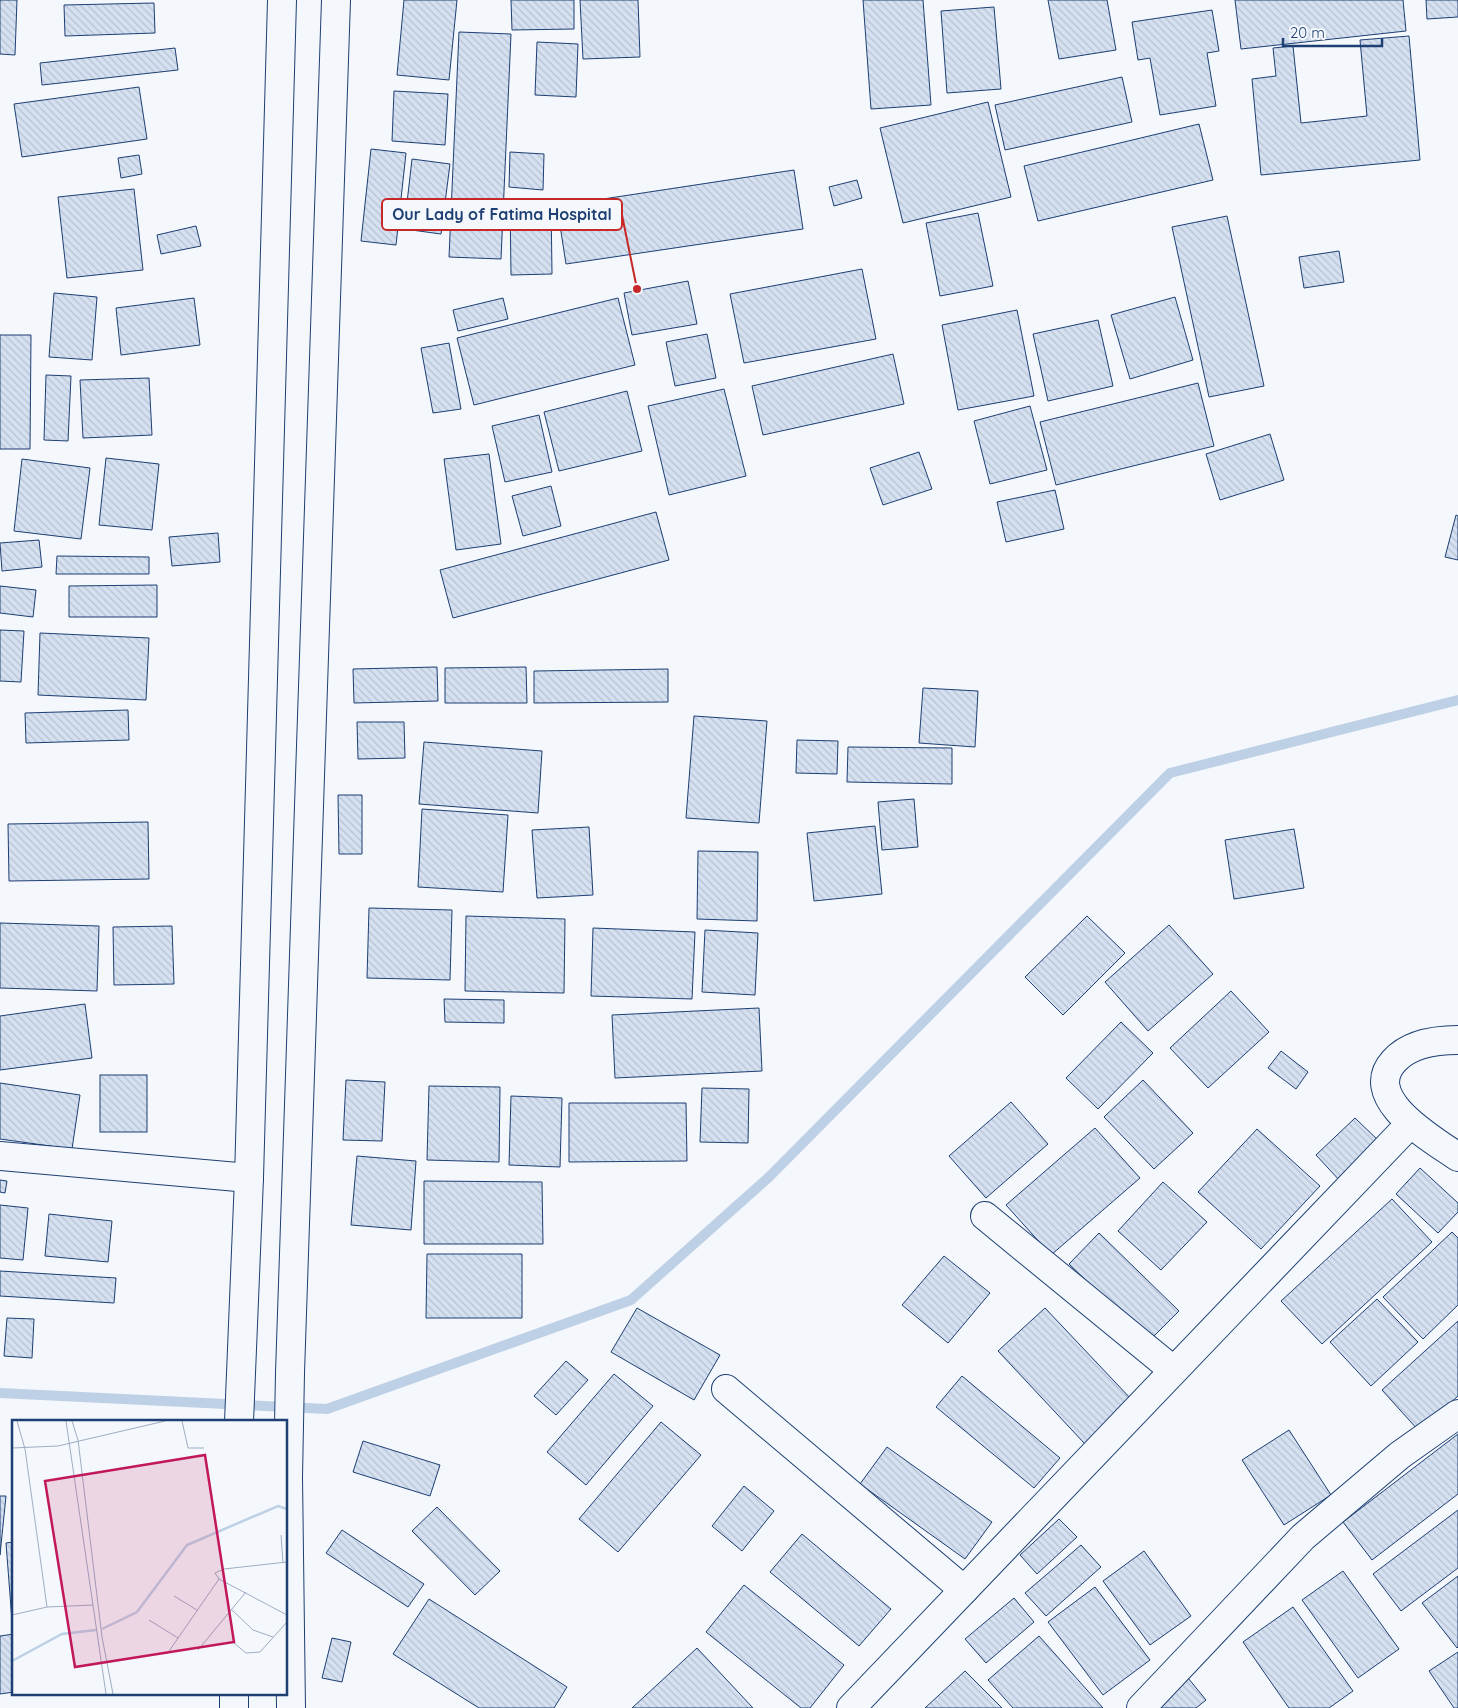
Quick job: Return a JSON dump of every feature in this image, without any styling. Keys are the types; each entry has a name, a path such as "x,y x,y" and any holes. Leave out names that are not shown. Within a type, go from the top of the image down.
{"main road":[{"path":"239,1420 248,1178 282,0"},
{"path":"291,1708 288,1477 290,1373 336,0"},
{"path":"1458,1040 1443,1040 1411,1048 1397,1057 1386,1070 1385,1087 1390,1100 1410,1124 1458,1157"},
{"path":"851,1708 1410,1124"},
{"path":"0,1156 248,1178"},
{"path":"985,1216 1173,1370"},
{"path":"726,1389 964,1590"},
{"path":"1141,1708 1304,1537 1400,1455 1458,1414"}],"building":[{"path":"0,0 17,0 15,55 0,54"},
{"path":"404,0 457,0 449,80 397,75"},
{"path":"511,0 574,0 574,29 512,30"},
{"path":"580,0 638,0 640,57 583,59"},
{"path":"863,0 923,0 931,105 871,109"},
{"path":"1048,0 1107,0 1116,50 1059,59"},
{"path":"1235,0 1403,0 1406,31 1241,49"},
{"path":"1426,0 1458,0 1458,17 1427,19"},
{"path":"154,3 155,33 65,36 64,5"},
{"path":"994,7 1001,89 947,93 941,11"},
{"path":"1212,10 1219,51 1207,53 1216,106 1160,115 1150,58 1138,60 1132,22"},
{"path":"459,32 511,34 501,259 449,257"},
{"path":"1409,36 1420,160 1261,175 1252,79 1276,76 1273,48 1293,46 1301,123 1367,116 1360,40"},
{"path":"537,42 578,44 576,97 535,95"},
{"path":"175,48 178,70 42,85 40,63"},
{"path":"1122,77 1132,122 1005,150 995,105"},
{"path":"139,87 147,139 22,157 14,104"},
{"path":"394,91 448,94 445,145 392,141"},
{"path":"988,102 1011,197 903,223 880,128"},
{"path":"1199,124 1213,180 1038,221 1024,166"},
{"path":"371,149 406,153 396,245 361,241"},
{"path":"510,152 544,154 543,190 509,187"},
{"path":"139,155 142,174 121,178 118,158"},
{"path":"412,159 450,164 441,234 404,229"},
{"path":"794,170 803,229 566,264 557,206"},
{"path":"857,180 862,198 834,206 829,187"},
{"path":"134,189 143,270 67,278 58,197"},
{"path":"551,201 552,274 511,275 510,202"},
{"path":"978,213 993,286 940,296 926,223"},
{"path":"1227,216 1264,386 1209,397 1172,227"},
{"path":"196,226 201,246 161,254 157,235"},
{"path":"1339,251 1344,282 1304,288 1299,257"},
{"path":"862,269 876,339 744,363 730,294"},
{"path":"688,281 697,324 632,335 624,293"},
{"path":"54,293 97,297 92,360 49,357"},
{"path":"1175,297 1193,360 1130,379 1111,315"},
{"path":"194,298 200,345 121,355 116,308"},
{"path":"503,298 508,319 458,331 453,310"},
{"path":"618,298 635,365 474,405 457,338"},
{"path":"1017,310 1034,396 958,410 942,325"},
{"path":"1098,320 1113,386 1048,401 1033,334"},
{"path":"707,334 716,378 675,386 666,342"},
{"path":"0,335 31,335 30,449 0,449"},
{"path":"449,343 461,409 433,413 421,348"},
{"path":"893,354 904,404 763,435 752,386"},
{"path":"46,375 71,376 68,441 44,440"},
{"path":"149,378 152,435 83,438 80,380"},
{"path":"1198,383 1214,446 1056,485 1040,422"},
{"path":"724,389 746,476 669,495 648,406"},
{"path":"627,391 642,451 559,471 544,412"},
{"path":"1030,406 1047,470 990,484 974,421"},
{"path":"539,415 552,472 505,482 492,426"},
{"path":"1270,434 1284,480 1220,500 1206,454"},
{"path":"919,452 932,489 883,505 870,468"},
{"path":"489,454 501,544 456,550 444,459"},
{"path":"106,458 159,464 152,530 99,525"},
{"path":"22,459 90,468 81,539 14,531"},
{"path":"551,486 561,526 523,536 512,496"},
{"path":"1055,490 1064,529 1006,542 997,502"},
{"path":"656,512 669,560 453,618 440,570"},
{"path":"1456,515 1458,516 1458,560 1445,557"},
{"path":"218,533 220,562 172,566 169,537"},
{"path":"39,540 42,567 2,571 0,543"},
{"path":"57,556 149,557 149,574 56,574"},
{"path":"157,585 157,617 69,617 69,586"},
{"path":"0,586 36,590 33,617 0,613"},
{"path":"0,630 24,631 21,682 0,681"},
{"path":"40,633 149,638 146,700 38,695"},
{"path":"437,667 438,701 354,703 353,669"},
{"path":"526,667 527,703 445,703 445,668"},
{"path":"668,669 668,702 534,703 534,671"},
{"path":"923,688 978,691 975,747 919,743"},
{"path":"128,710 129,740 26,743 25,713"},
{"path":"694,716 767,721 759,823 686,818"},
{"path":"357,722 404,722 405,758 358,759"},
{"path":"797,740 838,741 837,774 796,773"},
{"path":"424,742 542,751 538,813 419,804"},
{"path":"848,747 952,748 952,784 847,782"},
{"path":"338,795 362,795 362,854 339,854"},
{"path":"914,799 918,847 882,850 878,802"},
{"path":"422,809 508,815 503,892 418,887"},
{"path":"148,822 149,879 9,881 8,824"},
{"path":"875,826 882,894 814,901 807,833"},
{"path":"589,827 593,895 537,898 532,830"},
{"path":"1294,829 1304,888 1234,899 1225,840"},
{"path":"698,851 758,852 757,921 697,919"},
{"path":"369,908 452,910 450,980 367,978"},
{"path":"466,916 565,919 564,993 465,991"},
{"path":"1087,916 1125,953 1063,1015 1025,977"},
{"path":"0,923 99,926 97,991 0,988"},
{"path":"1169,925 1213,974 1148,1031 1105,982"},
{"path":"172,926 174,984 114,985 113,927"},
{"path":"593,928 695,932 692,999 591,996"},
{"path":"705,930 758,933 755,995 702,992"},
{"path":"1231,991 1269,1032 1208,1088 1170,1048"},
{"path":"444,999 504,1000 504,1023 445,1022"},
{"path":"85,1004 92,1058 0,1070 0,1016"},
{"path":"759,1008 762,1071 615,1078 612,1015"},
{"path":"1121,1022 1153,1053 1098,1109 1066,1078"},
{"path":"1281,1051 1308,1072 1296,1089 1268,1068"},
{"path":"100,1075 147,1075 147,1132 100,1132"},
{"path":"346,1080 385,1082 382,1141 343,1140"},
{"path":"1143,1080 1193,1133 1154,1169 1104,1117"},
{"path":"0,1083 80,1095 72,1149 0,1139"},
{"path":"429,1086 500,1087 499,1162 427,1160"},
{"path":"702,1088 749,1089 748,1143 700,1142"},
{"path":"511,1096 562,1098 560,1167 509,1165"},
{"path":"1011,1102 1048,1144 986,1198 949,1156"},
{"path":"569,1103 686,1103 687,1161 569,1162"},
{"path":"1355,1118 1381,1143 1341,1182 1316,1155"},
{"path":"1095,1128 1140,1178 1051,1255 1006,1205"},
{"path":"1257,1129 1320,1186 1261,1249 1198,1192"},
{"path":"357,1156 416,1161 411,1230 351,1225"},
{"path":"1420,1168 1458,1203 1458,1212 1438,1233 1396,1194"},
{"path":"0,1180 7,1181 5,1193 0,1192"},
{"path":"424,1181 542,1182 543,1244 424,1244"},
{"path":"1163,1182 1207,1222 1161,1270 1118,1231"},
{"path":"1392,1199 1432,1242 1322,1344 1281,1301"},
{"path":"0,1205 28,1208 23,1260 0,1258"},
{"path":"49,1214 112,1221 108,1262 45,1256"},
{"path":"1452,1232 1458,1238 1458,1305 1423,1339 1383,1297"},
{"path":"1099,1233 1179,1311 1149,1341 1069,1264"},
{"path":"427,1254 522,1254 522,1318 426,1318"},
{"path":"944,1256 990,1293 948,1343 902,1305"},
{"path":"0,1271 116,1278 114,1303 0,1296"},
{"path":"1377,1299 1418,1342 1371,1386 1330,1342"},
{"path":"637,1308 720,1355 694,1400 611,1352"},
{"path":"1045,1308 1132,1400 1085,1444 998,1351"},
{"path":"7,1318 34,1319 32,1358 4,1356"},
{"path":"1458,1321 1458,1396 1419,1431 1382,1390"},
{"path":"566,1361 588,1380 556,1415 534,1396"},
{"path":"614,1374 653,1406 586,1485 547,1452"},
{"path":"962,1376 1060,1458 1034,1488 936,1407"},
{"path":"661,1422 701,1455 618,1552 579,1519"},
{"path":"1289,1430 1331,1495 1284,1525 1242,1460"},
{"path":"1458,1434 1458,1494 1372,1560 1343,1522"},
{"path":"363,1441 440,1465 430,1496 353,1472"},
{"path":"887,1447 992,1522 965,1559 860,1484"},
{"path":"744,1486 774,1511 742,1551 712,1526"},
{"path":"0,1496 6,1496 0,1555"},
{"path":"437,1507 500,1571 475,1595 412,1531"},
{"path":"1458,1510 1458,1568 1401,1611 1373,1574"},
{"path":"1059,1519 1077,1537 1037,1574 1020,1555"},
{"path":"342,1530 424,1584 408,1607 326,1553"},
{"path":"802,1534 891,1609 859,1646 770,1572"},
{"path":"12,1542 12,1621 6,1543"},
{"path":"1081,1545 1101,1567 1046,1616 1025,1593"},
{"path":"1144,1551 1191,1616 1150,1645 1103,1581"},
{"path":"1343,1571 1399,1649 1358,1678 1302,1600"},
{"path":"1458,1576 1458,1647 1457,1648 1422,1603"},
{"path":"744,1585 844,1665 810,1708 801,1708 706,1632"},
{"path":"1095,1587 1150,1660 1103,1695 1048,1622"},
{"path":"1014,1598 1034,1622 986,1663 965,1639"},
{"path":"429,1599 567,1687 554,1708 479,1708 393,1654"},
{"path":"1293,1607 1353,1691 1329,1708 1289,1708 1243,1642"},
{"path":"12,1634 12,1692 0,1694 0,1636"},
{"path":"1039,1636 1103,1708 1013,1708 988,1680"},
{"path":"332,1638 351,1642 342,1682 322,1678"},
{"path":"697,1648 753,1708 632,1708"},
{"path":"1458,1652 1458,1708 1454,1708 1429,1671"},
{"path":"965,1671 1002,1708 925,1708"},
{"path":"1188,1678 1206,1700 1196,1708 1151,1708"}],"waterway":[{"path":"0,1393 327,1409 631,1300 768,1178 1170,773 1458,700"}],"place":[{"name":"Our Lady of Fatima Hospital","path":"637,289"}]}
